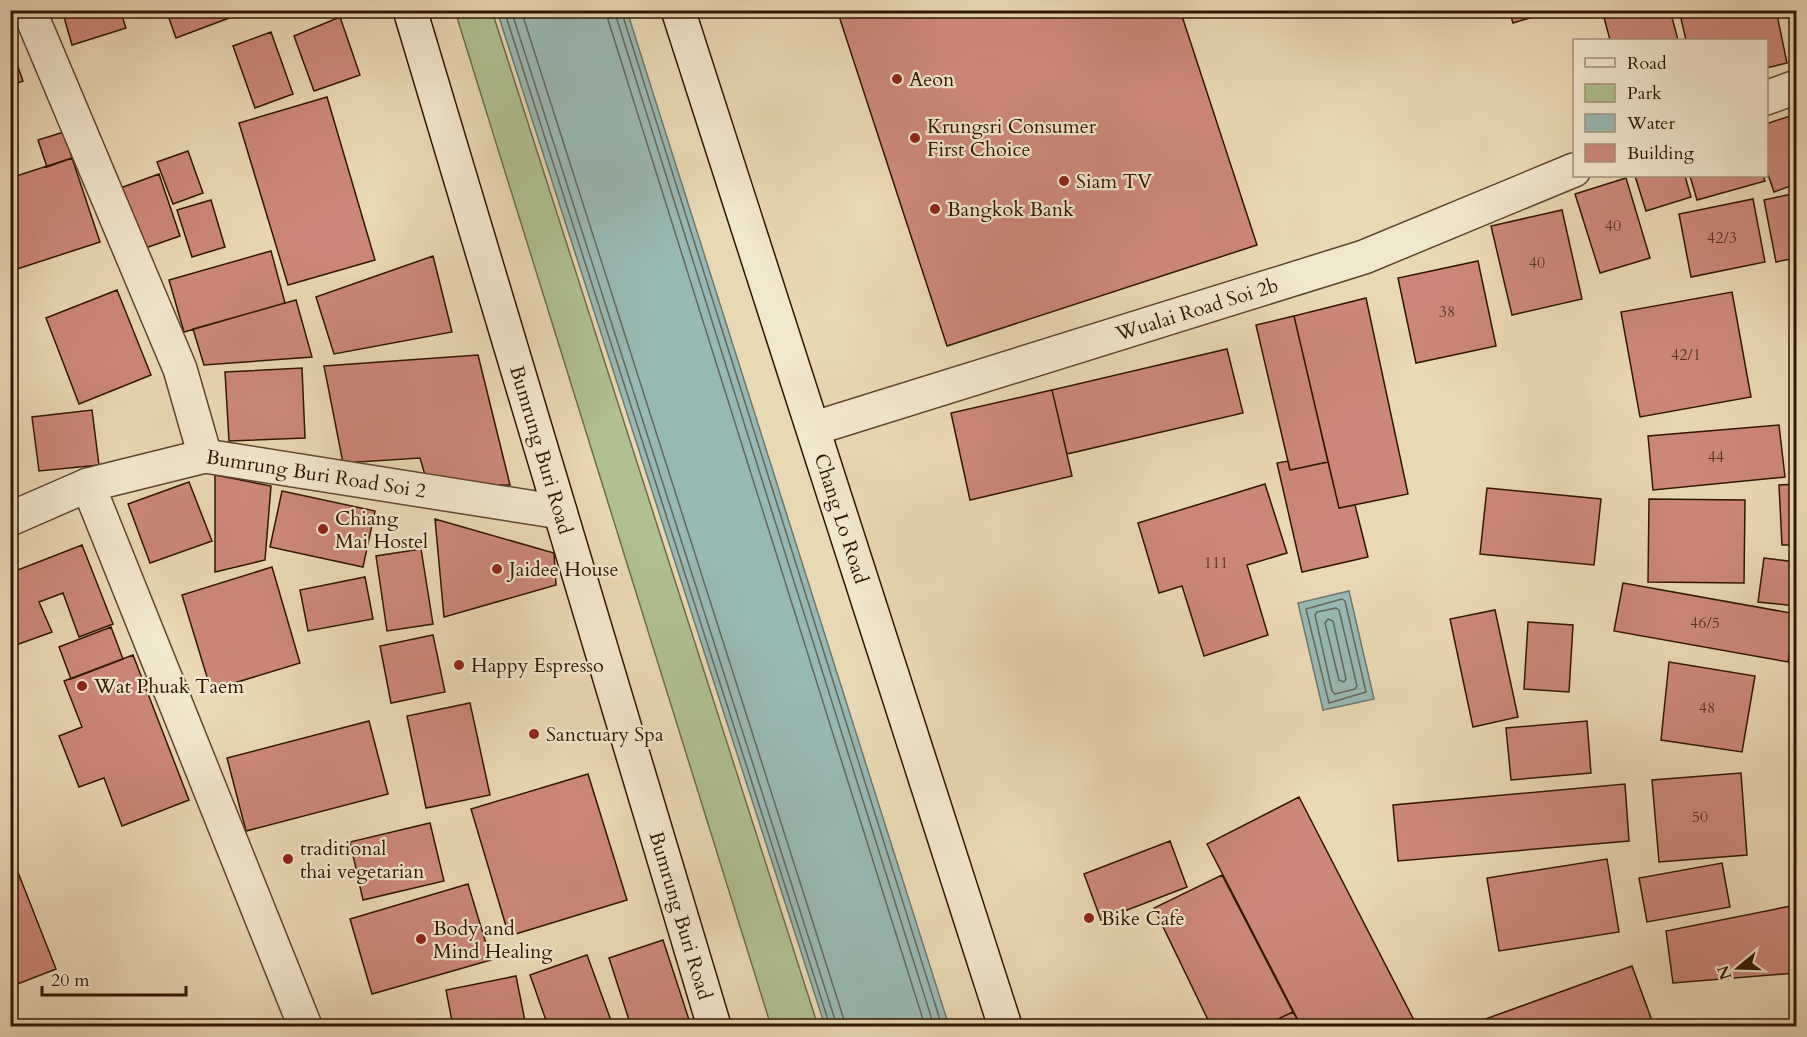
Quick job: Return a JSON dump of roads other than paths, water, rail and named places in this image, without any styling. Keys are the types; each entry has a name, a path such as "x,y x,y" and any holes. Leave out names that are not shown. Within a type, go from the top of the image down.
{"street":[{"path":"29,10 180,369 205,456"},
{"name":"Bumrung Buri Road","path":"410,10 714,1026"},
{"name":"Chang Lo Road","path":"678,10 1005,1026"},
{"path":"1768,98 1797,87"},
{"name":"Wualai Road Soi 2b","path":"814,428 1364,257 1573,171"},
{"name":"Bumrung Buri Road Soi 2","path":"10,519 88,485 205,456 560,512"},
{"path":"88,485 305,1026"}],"water":[{"path":"497,11 627,11 949,1026 825,1026"},
{"path":"1349,591 1374,699 1323,710 1298,603"}],"place":[{"name":"Aeon","path":"897,79"},
{"name":"Krungsri Consumer First Choice","path":"915,138"},
{"name":"Siam TV","path":"1064,181"},
{"name":"Bangkok Bank","path":"935,209"},
{"name":"Chiang Mai Hostel","path":"323,529"},
{"name":"Jaidee House","path":"497,569"},
{"name":"Happy Espresso","path":"459,665"},
{"name":"Wat Phuak Taem","path":"82,686"},
{"name":"Sanctuary Spa","path":"534,734"},
{"name":"traditional thai vegetarian","path":"288,859"},
{"name":"Bike Cafe","path":"1089,918"},
{"name":"Body and Mind Healing","path":"421,939"}]}
